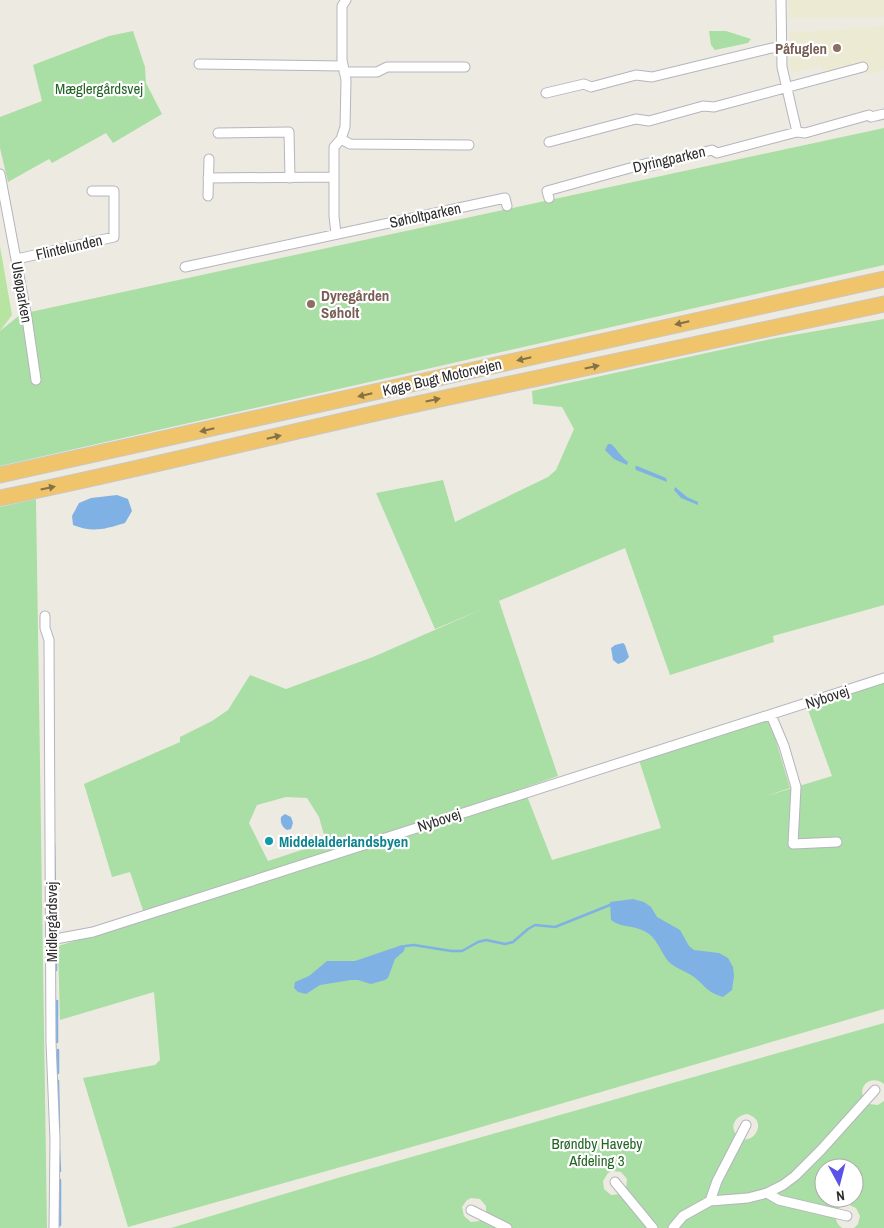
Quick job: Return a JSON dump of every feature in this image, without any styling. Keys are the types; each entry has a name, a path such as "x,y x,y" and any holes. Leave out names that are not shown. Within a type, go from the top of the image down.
{"highway":[{"path":"702,319 715,312 884,271"},
{"name":"Køge Bugt Motorvejen","path":"0,475 884,280"},
{"name":"Køge Bugt Motorvejen","path":"0,498 99,478 426,402 742,336 884,304"},
{"path":"742,336 884,311"}],"street":[{"path":"336,234 334,216 334,147 341,139 345,127 346,80 342,6 346,0"},
{"path":"781,0 782,67 797,132"},
{"path":"546,93 584,84 592,87 636,75 652,77 781,47"},
{"path":"199,64 344,69 377,72 387,67 465,67"},
{"path":"549,142 636,119 649,121 703,106 714,107 863,67"},
{"name":"Dyringparken","path":"549,198 547,191 648,163 651,166 712,150 717,153 869,115 871,117 884,114"},
{"path":"218,133 289,132 290,178"},
{"path":"341,139 350,144 469,145"},
{"path":"208,160 208,196"},
{"path":"208,178 334,178"},
{"name":"Ulsøparken","path":"0,179 17,259 36,380"},
{"name":"Flintelunden","path":"17,259 114,237 114,191 92,191"},
{"name":"Søholtparken","path":"185,267 505,198 507,206"},
{"name":"Midlergårdsvej","path":"44,616 49,640 51,1042 55,1140 54,1228"},
{"name":"Nybovej","path":"50,940 94,932 884,678"},
{"path":"771,715 784,746 796,786 793,844 837,842"},
{"path":"673,1228 683,1216 710,1201 748,1198 767,1193 783,1185 795,1176 874,1090"},
{"path":"710,1201 746,1125"},
{"path":"615,1182 653,1228"},
{"path":"767,1193 779,1200 847,1216"},
{"path":"471,1210 507,1228"}],"shaded area":[{"path":"789,0 884,0 884,17 789,18"},
{"name":"Påfuglen","path":"884,26 884,70 867,75 864,63 825,74 820,65 791,73 789,33"}],"green space":[{"name":"Mæglergårdsvej","path":"133,31 145,67 146,83 162,114 113,143 106,133 52,163 49,159 8,182 0,148 0,117 42,101 33,65 109,36"},
{"path":"709,31 726,31 751,39 748,43 715,50 711,45"},
{"path":"884,128 884,265 0,466 0,331 21,314"},
{"path":"0,246 12,315 0,331"},
{"path":"884,319 884,605 773,636 774,642 670,675 625,548 499,601 558,776 426,822 527,796 552,860 661,828 639,760 769,717 790,788 763,797 832,776 807,707 884,681 884,1009 454,1135 128,1227 83,1078 155,1065 160,1060 154,992 60,1020 58,946 146,919 130,872 112,877 84,784 180,742 180,737 212,721 228,710 250,675 286,689 373,657 485,608 435,629 376,493 443,480 455,522 548,477 556,470 574,429 562,407 533,404 532,391 771,339","holes":["286,797 307,798 319,817 326,842 268,861 249,823 257,805"]},
{"path":"36,499 47,1228 0,1228 0,507"},
{"name":"Brøndby Haveby Afdeling 3","path":"884,1023 884,1084 873,1080 868,1082 862,1089 862,1094 869,1104 878,1105 884,1101 884,1228 854,1228 858,1224 860,1216 856,1208 864,1208 864,1158 814,1158 814,1208 839,1208 836,1221 842,1228 171,1228 341,1177","holes":["747,1114 758,1123 758,1128 752,1137 741,1139 733,1127 737,1118","612,1171 621,1172 627,1179 626,1188 620,1194 611,1195 604,1189 603,1181 608,1173","471,1198 480,1199 486,1206 486,1215 479,1221 471,1222 464,1216 462,1207"]}],"water":[{"path":"608,444 611,444 628,462 627,465 614,459 605,450"},
{"path":"637,466 666,478 667,482 636,470 635,467"},
{"path":"675,487 687,497 698,502 698,505 681,498 674,490"},
{"path":"117,495 128,499 132,511 125,523 99,529 87,529 73,525 72,516 79,503 91,498"},
{"path":"623,643 629,657 624,662 618,664 613,660 611,648"},
{"path":"285,814 291,817 293,823 291,829 287,830 282,825 281,817"},
{"path":"633,899 644,902 651,907 657,917 680,930 689,946 694,950 719,953 728,958 733,967 732,990 723,997 708,990 691,975 668,961 655,940 648,934 640,929 615,923 611,920 610,902"},
{"path":"402,945 405,946 404,951 395,959 388,978 385,980 371,984 351,980 320,985 306,994 298,992 294,988 295,982 309,976 327,961 355,961"}],"waterway":[{"path":"54,844 56,935"},
{"path":"405,946 414,945 462,951 478,942 486,940 505,944 513,942 535,925 555,927 610,905"},
{"path":"56,946 56,957"},
{"path":"56,961 56,970"},
{"path":"57,1001 57,1042"},
{"path":"58,1050 58,1073"},
{"path":"58,1081 59,1128"},
{"path":"59,1150 60,1171"},
{"path":"60,1180 60,1225"}],"place":[{"name":"Påfuglen","path":"837,48"},
{"name":"Dyregården Søholt","path":"311,304"},
{"name":"Middelalderlandsbyen","path":"269,841"}]}
